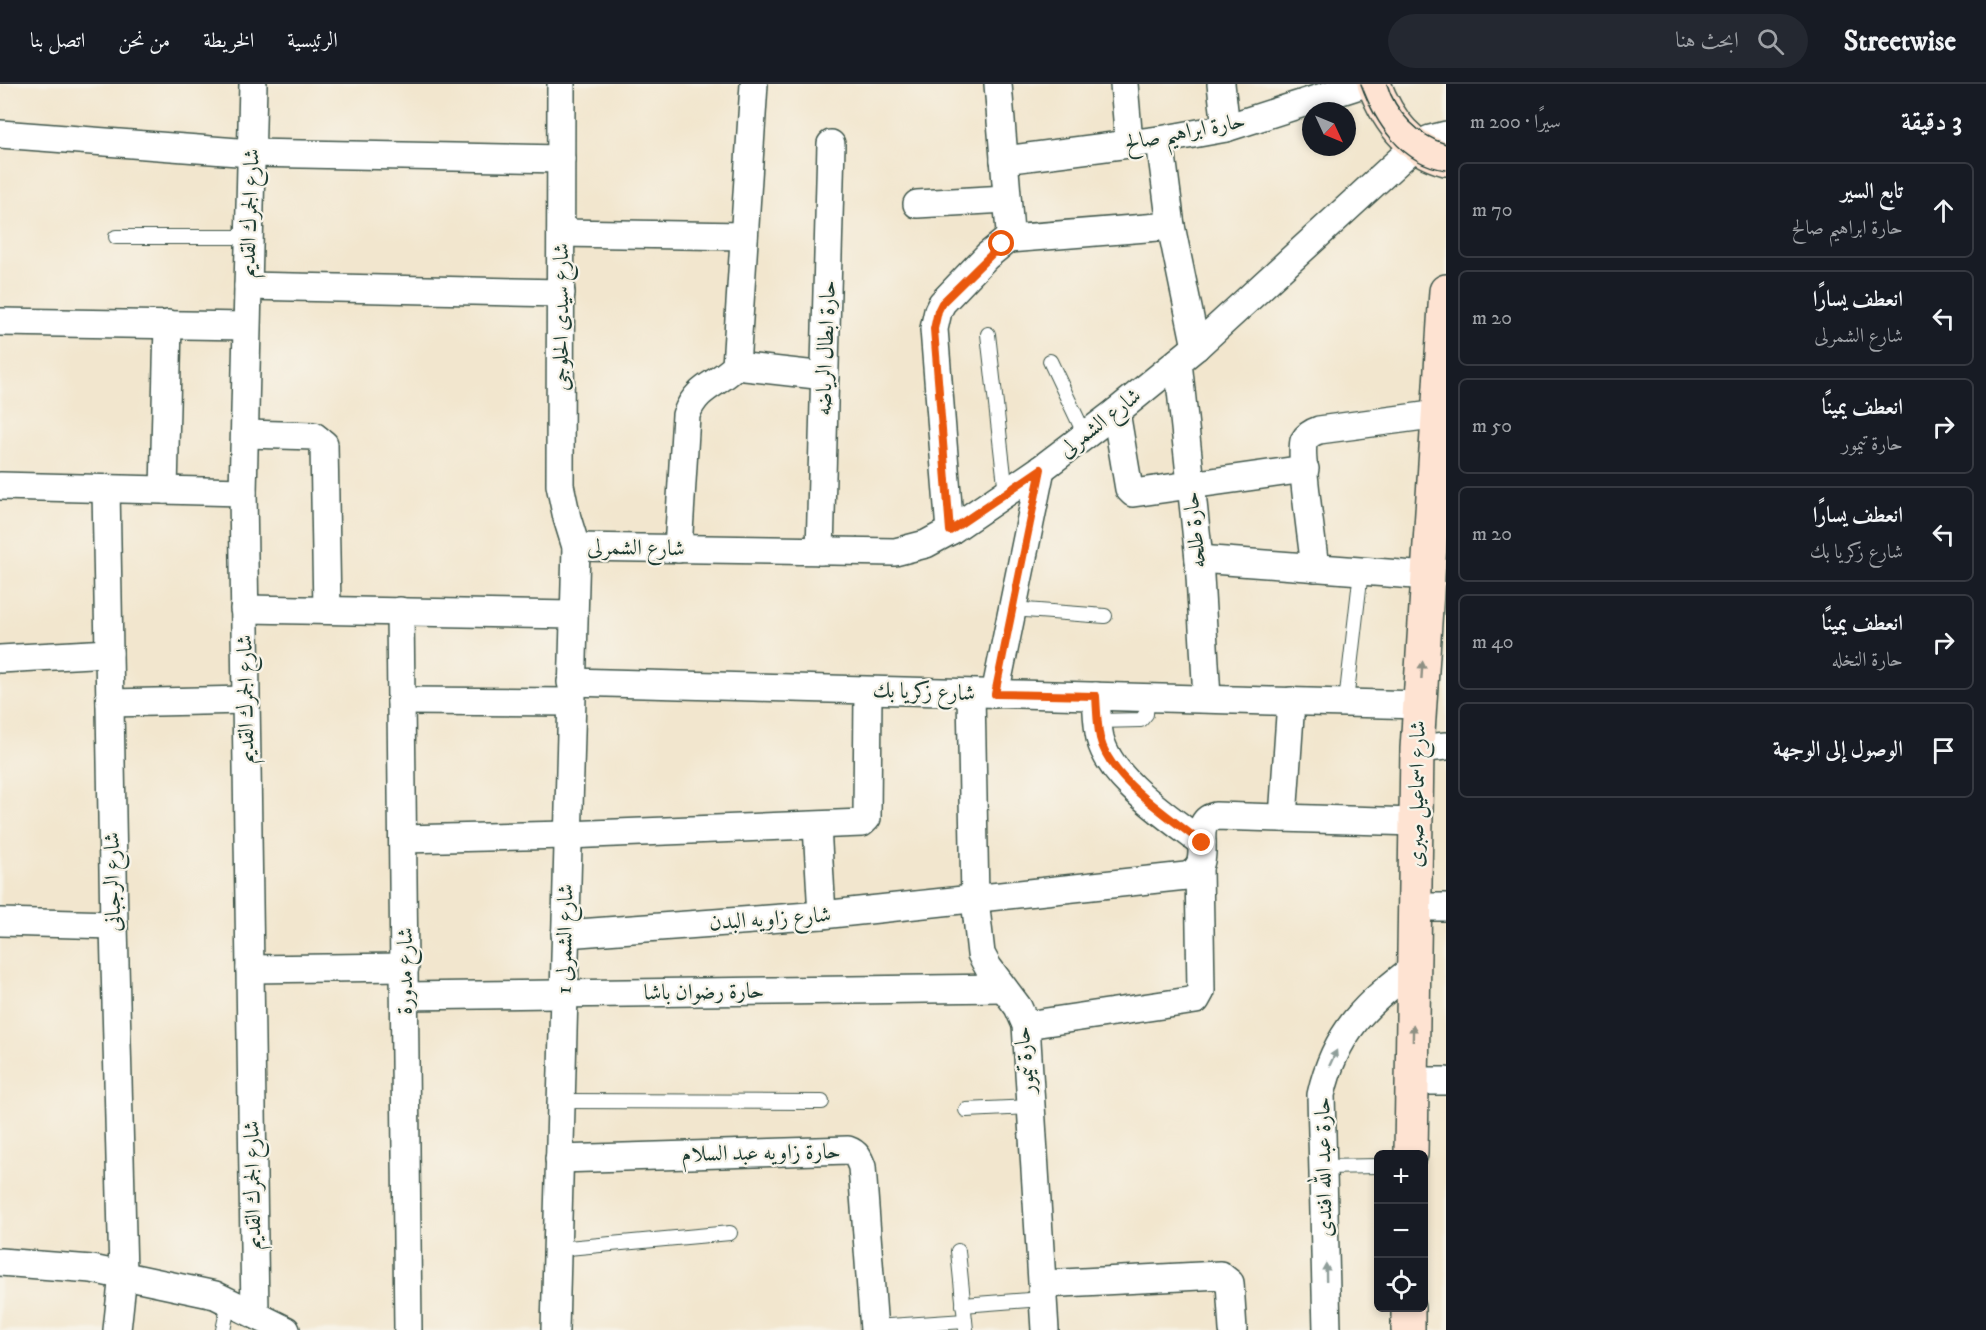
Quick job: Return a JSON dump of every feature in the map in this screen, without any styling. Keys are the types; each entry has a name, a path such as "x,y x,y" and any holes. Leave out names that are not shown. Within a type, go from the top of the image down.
{"main road":[{"path":"1374,84 1394,124 1415,146 1446,159"},
{"name":"شارع اسماعيل صبرى","path":"1411,1150 1415,967 1430,907 1416,822 1432,747 1420,705 1428,576 1439,519 1446,291"},
{"path":"1408,1312 1408,1330"}],"street":[{"name":"شارع الجمرك القديم","path":"253,84 243,492 255,1314"},
{"name":"شارع سيدى الحلوجى","path":"561,84 560,485 576,547"},
{"path":"678,549 686,415 700,391 728,374 736,366 754,84"},
{"path":"998,84 1010,232 1008,239"},
{"path":"1124,84 1130,143"},
{"path":"1221,84 1226,128"},
{"name":"حارة ابراهيم صالح","path":"1004,160 1160,140 1226,128 1363,84"},
{"path":"0,134 251,153 561,159"},
{"path":"1415,146 1446,135"},
{"name":"حارة طلحه","path":"1160,140 1187,354 1191,485 1199,560 1207,698"},
{"name":"حارة ابطال الرياضه","path":"820,551 831,144"},
{"name":"شارع الشمرلى","path":"576,547 895,552 926,544 950,531 1041,469 1116,412 1187,354 1415,146"},
{"path":"917,204 1006,199"},
{"path":"950,531 934,329 942,303 987,256 1008,239 1171,226"},
{"path":"561,233 744,236"},
{"path":"248,286 561,293"},
{"path":"0,322 246,326"},
{"path":"164,490 168,324"},
{"path":"736,366 825,376"},
{"path":"1116,412 1131,492 1134,494 1305,469"},
{"path":"1315,568 1303,446 1305,440 1313,432 1441,421"},
{"path":"246,434 314,436 324,444 327,610"},
{"name":"حارة تيمور","path":"1041,469 1012,609 983,694 975,899 981,954 1018,1007 1026,1025 1045,1330"},
{"path":"0,486 243,492"},
{"name":"شارع الرجبانى","path":"106,489 123,1274 117,1330"},
{"name":"شارع الشمرلى 1","path":"555,1330 576,547"},
{"path":"1199,560 1428,576"},
{"path":"244,609 573,615"},
{"name":"شارع مدورة","path":"400,611 408,1330"},
{"path":"0,659 109,652"},
{"path":"403,839 862,823 867,818 868,691"},
{"name":"شارع زكريا بك","path":"401,701 571,692 868,691 983,694 1097,709 1147,697 1420,705"},
{"path":"110,703 246,700"},
{"path":"1283,818 1291,701"},
{"path":"1097,709 1101,740 1109,760 1122,778 1201,856"},
{"path":"1026,1025 1196,1000 1202,991 1201,856 1203,825 1211,816 1416,822"},
{"path":"817,825 822,915"},
{"name":"شارع زاويه البدن","path":"565,934 822,915 1186,876 1201,856"},
{"path":"0,922 114,925"},
{"path":"250,969 405,967"},
{"name":"حارة عبد الله افندى","path":"1327,1330 1321,1095 1325,1076 1333,1057 1362,1011 1379,994 1415,967"},
{"name":"حارة رضوان باشا","path":"405,996 1003,988"},
{"path":"1412,1081 1446,1081"},
{"name":"حارة زاويه عبد السلام","path":"559,1159 848,1150 853,1152 859,1158 862,1167 874,1329"},
{"path":"0,1262 92,1269 215,1295 286,1330"},
{"path":"1043,1291 1220,1275 1230,1283 1233,1330"}],"lane":[{"path":"116,237 249,237"},
{"path":"988,334 1006,493"},
{"path":"1050,361 1085,435"},
{"path":"1346,702 1361,571"},
{"path":"1012,609 1105,616"},
{"path":"561,1101 822,1102"},
{"path":"966,1110 1030,1107"},
{"path":"1323,1167 1374,1166"},
{"path":"557,1249 730,1233"},
{"path":"874,1329 965,1325 958,1251"},
{"path":"963,1305 1043,1291"},
{"path":"223,1330 229,1302"}],"tram line":[{"path":"1361,84 1374,113 1392,139 1416,160 1446,170"},
{"path":"1387,84 1396,104 1409,122 1427,135 1446,144"}],"route":[{"path":"1002,244 987,256 942,303 934,329 950,531 1041,469 995,694 1096,696 1101,740 1109,760 1122,778 1202,843"}]}
